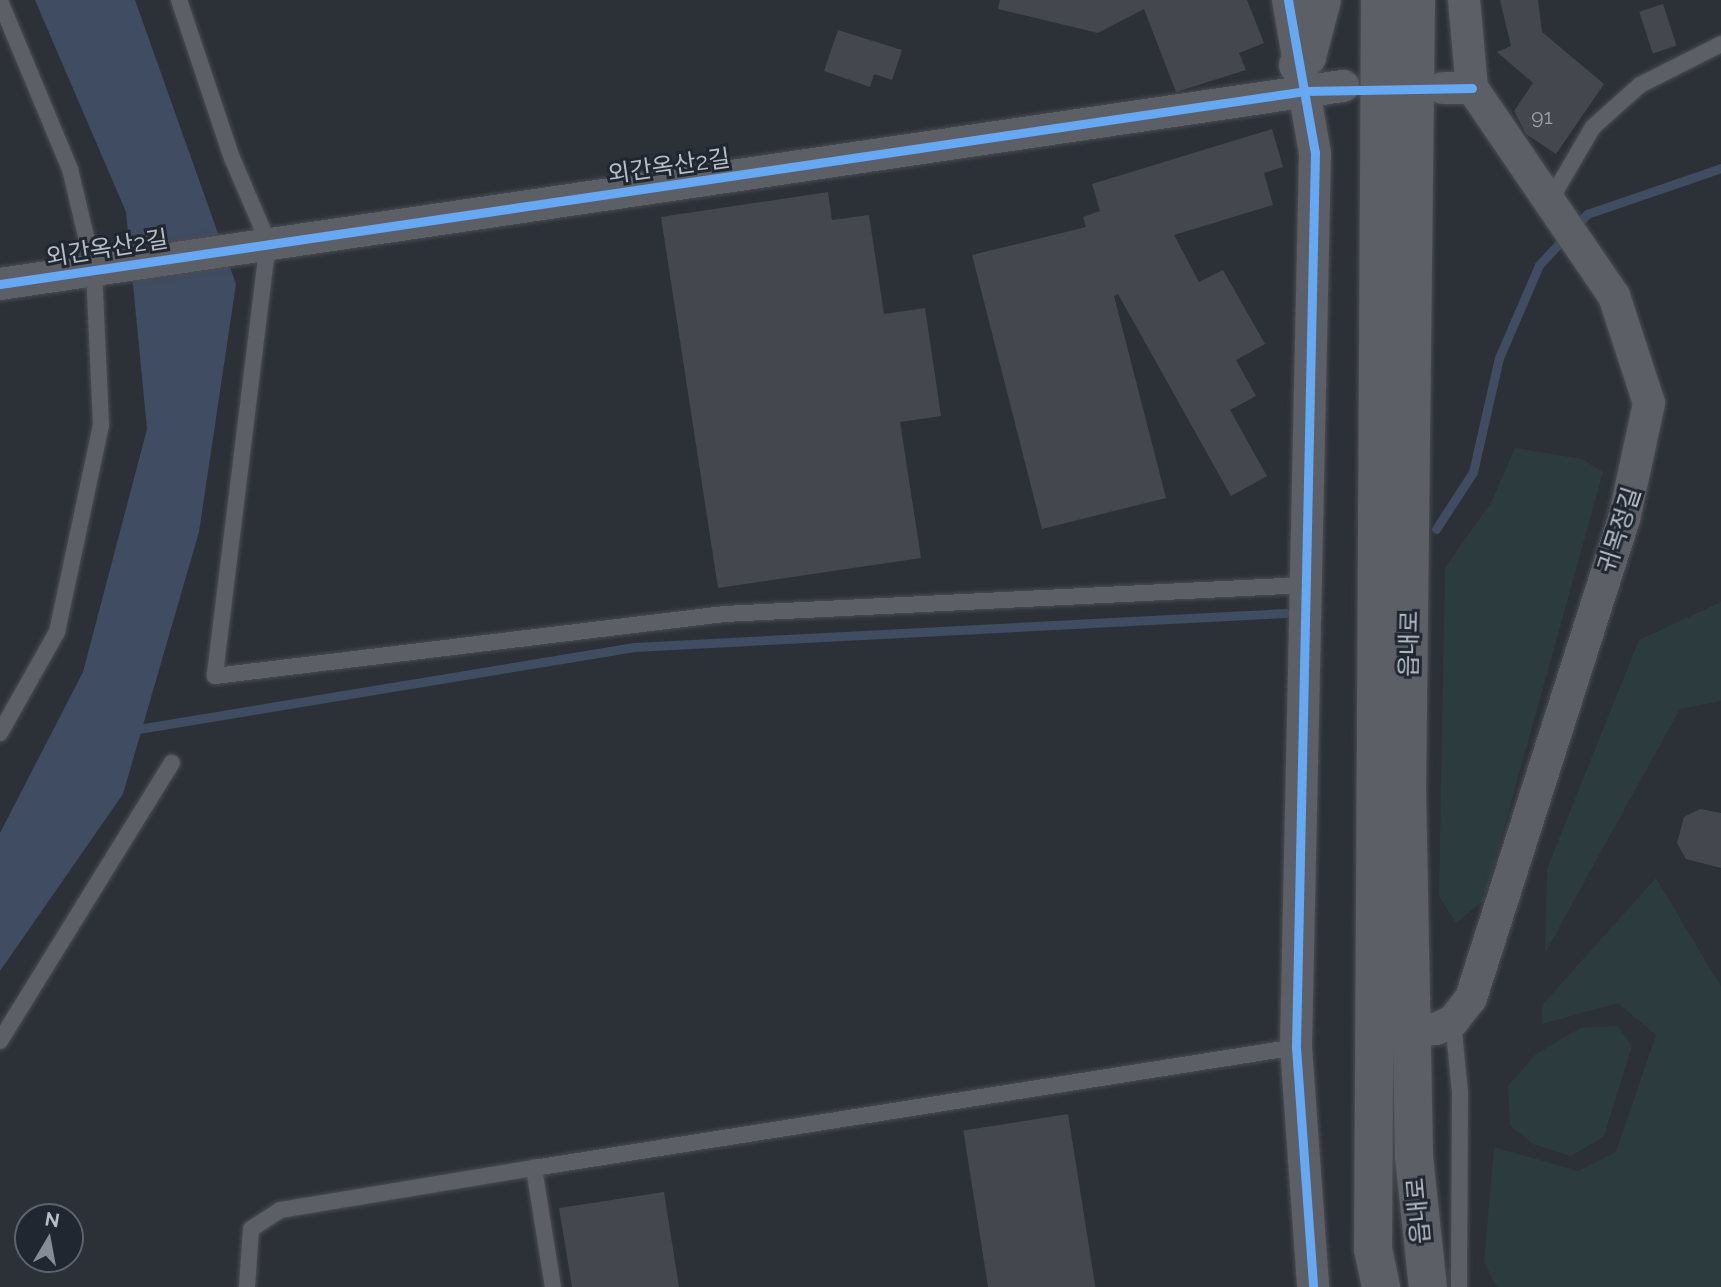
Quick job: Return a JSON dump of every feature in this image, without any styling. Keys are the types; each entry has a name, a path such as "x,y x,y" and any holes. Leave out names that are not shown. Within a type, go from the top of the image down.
{"street":[{"path":"1288,0 1315,153 1296,1047 1313,1287"},
{"path":"1301,78 1322,0"},
{"path":"1356,0 1379,101"},
{"name":"읍내로","path":"1380,0 1373,1249 1381,1287"},
{"name":"읍내로","path":"1416,0 1407,788 1420,1245 1428,1287"},
{"name":"귀목정길","path":"1453,1021 1471,998 1491,944 1640,462 1649,403 1614,296 1548,204 1457,88 1464,0"},
{"name":"외간옥산2길","path":"0,284 1301,78 1343,86"},
{"path":"1374,1031 1436,1029 1453,1021"}],"lane":[{"path":"179,0 232,158 268,243 215,676 724,614 1305,585"},
{"path":"0,1 70,169 93,270 101,425 57,632 0,733"},
{"path":"1548,204 1593,127 1640,85 1721,44"},
{"path":"0,1041 172,763"},
{"path":"1453,1021 1460,1093 1459,1287"},
{"path":"247,1287 251,1229 280,1210 1296,1047"},
{"path":"534,1168 553,1287"}],"shaded area":[{"path":"1515,448 1582,459 1603,472 1484,900 1456,923 1439,896 1445,568 1492,501"},
{"path":"1721,602 1721,701 1680,709 1545,953 1547,869 1639,640"},
{"path":"1656,878 1721,987 1721,1287 1497,1287 1484,1262 1494,1147 1578,1171 1616,1152 1656,1035 1618,1003 1542,1024 1542,1005"},
{"path":"1618,1026 1632,1046 1604,1136 1571,1156 1533,1144 1510,1126 1508,1086 1536,1054 1582,1027"}],"water":[{"path":"35,0 135,0 236,284 199,532 123,794 0,971 0,833 83,672 147,429 126,212"}],"building":[{"path":"1000,0 1247,0 1264,43 1239,53 1246,70 1176,92 1144,9 1098,33 998,9"},
{"path":"1500,0 1538,0 1542,32 1604,84 1556,154 1526,134 1514,111 1533,83 1497,52 1511,46"},
{"path":"1663,4 1677,46 1653,54 1639,12"},
{"path":"838,30 902,50 892,80 874,74 870,87 824,71"},
{"path":"1272,129 1283,167 1264,173 1273,205 1174,235 1199,282 1223,270 1265,344 1236,360 1256,396 1230,410 1267,476 1231,496 1118,294 1114,296 1166,498 1042,529 972,255 1086,227 1083,217 1100,211 1092,184"},
{"path":"828,192 832,220 869,215 884,314 925,308 941,416 900,422 921,558 718,588 661,217"},
{"path":"1700,809 1721,813 1721,868 1686,859 1677,843 1684,817"},
{"path":"1068,1114 1095,1287 988,1287 963,1131"},
{"path":"664,1192 679,1287 572,1287 559,1208"}],"waterway":[{"path":"1575,227 1587,214 1721,168"},
{"path":"1436,529 1473,472 1499,358 1539,265 1565,237"},
{"path":"132,730 634,647 1285,613"}],"cycle path":[{"path":"1288,0 1315,153 1296,1047 1313,1287"},
{"path":"0,284 1305,91 1472,88"}]}
